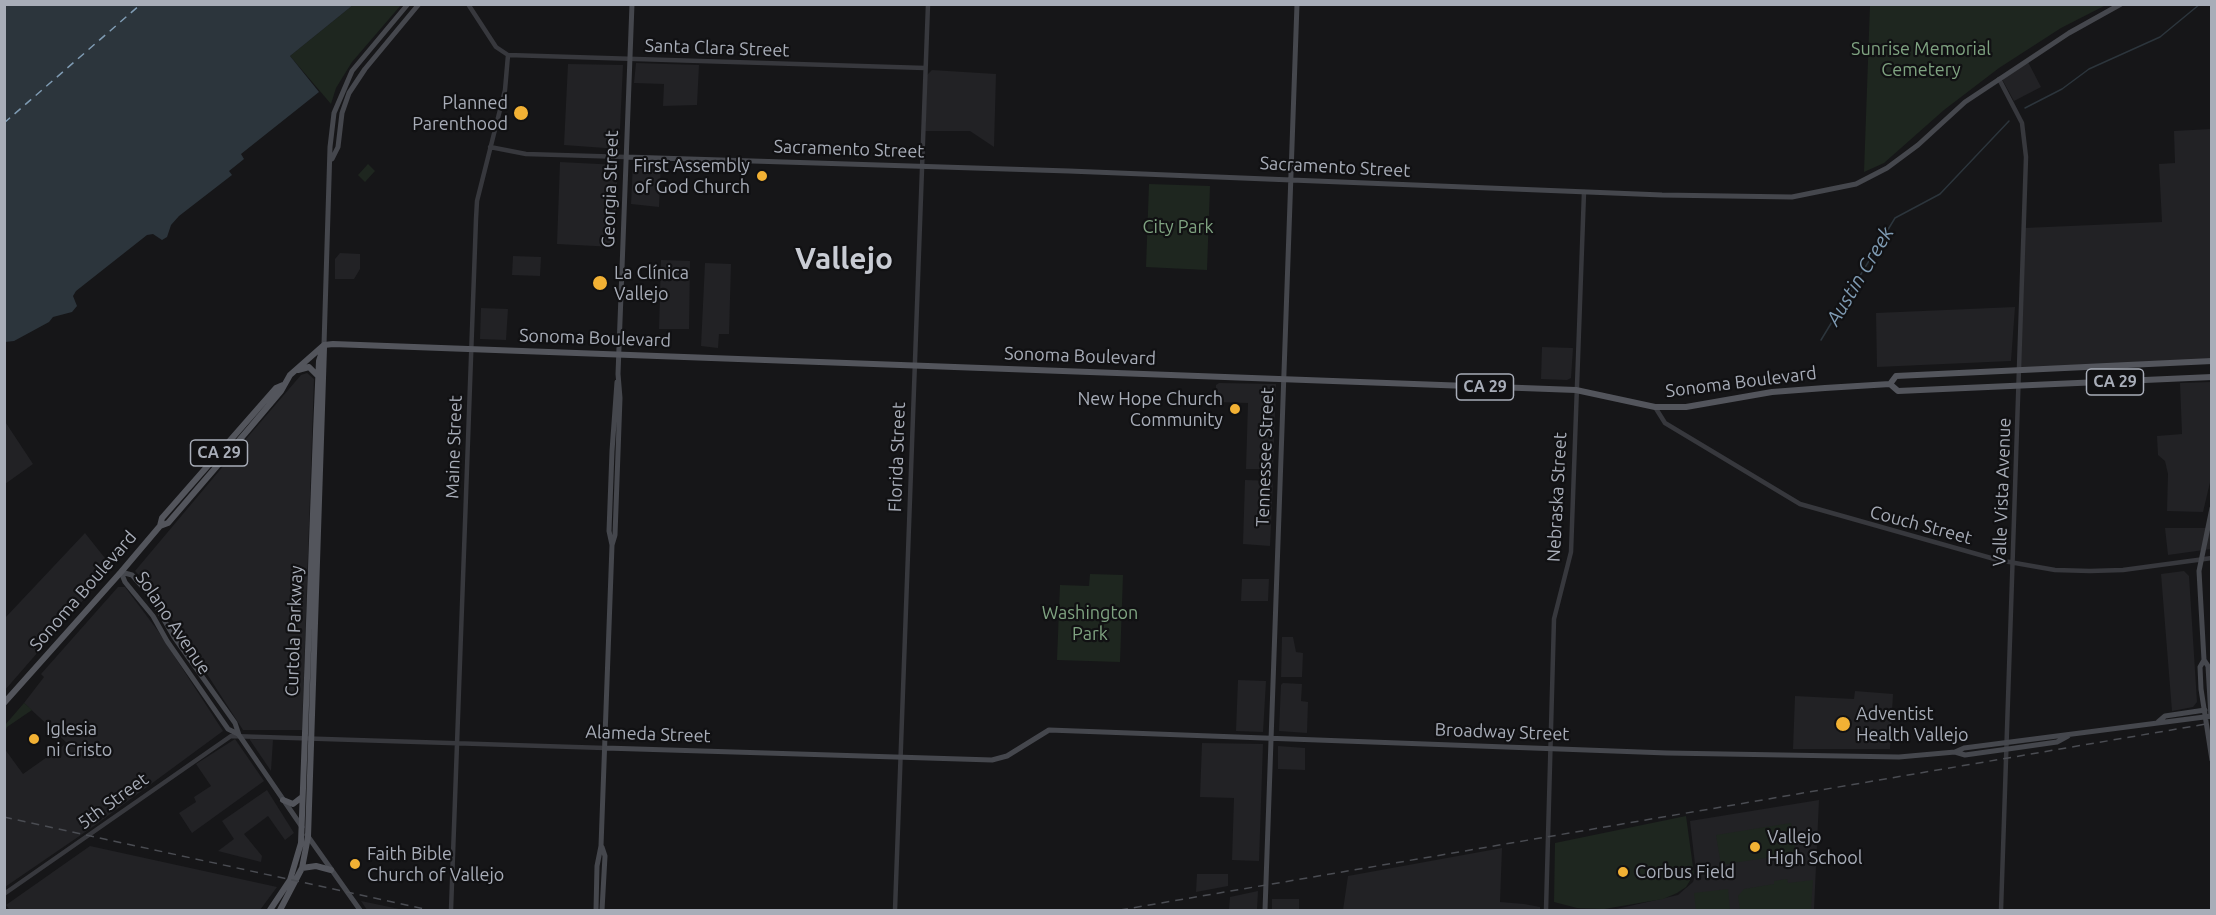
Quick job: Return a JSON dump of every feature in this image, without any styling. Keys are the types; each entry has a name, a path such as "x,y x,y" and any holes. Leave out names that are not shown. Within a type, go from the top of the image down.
{"main road":[{"name":"Curtola Parkway","path":"270,910 282,895 296,867 302,827 325,377 324,345 332,124 338,99 352,71 408,4"},
{"name":"Curtola Parkway","path":"332,160 338,147 345,102 365,69 418,4"},
{"name":"Georgia Street","path":"596,910 597,866 601,846 612,545 609,531 612,440 619,353 632,4"},
{"name":"Tennessee Street","path":"1265,910 1297,4"},
{"name":"Sacramento Street","path":"626,157 922,166 1461,188 1758,198 1792,197 1856,184 1887,168 1918,146 1965,102 2069,33 2121,4"},
{"name":"Curtola Parkway","path":"280,910 302,868 308,837 308,737 318,376 324,345"},
{"name":"Sonoma Boulevard","path":"4,703 160,526 168,523 252,426 281,391 294,371 324,345 619,353 1576,390 1655,407 1686,407 1795,390 1890,384 1898,391 2211,377"},
{"name":"Sonoma Boulevard","path":"1890,384 1896,376 2211,361"},
{"path":"294,371 309,367 318,376"},
{"path":"2211,508 2200,560 2204,660 2208,666 2211,717"},
{"name":"Solano Avenue","path":"121,572 125,582 153,616 171,648 228,729 239,735"},
{"name":"Solano Avenue","path":"121,572 132,575 149,594 183,650 235,723 239,735 360,910"},
{"path":"2204,660 2200,667 2203,710 2211,760"},
{"name":"Broadway Street","path":"2158,722 2165,716 2211,709"},
{"name":"Broadway Street","path":"1955,752 1964,748 2056,735 2068,736 2158,722 2166,724 2211,717"},
{"name":"Alameda Street","path":"605,748 1000,759 1049,730"},
{"name":"Broadway Street","path":"1049,730 1794,757 1899,757 1955,752 1965,754 2057,742 2068,736"},
{"path":"283,800 293,804 303,796"},
{"name":"Georgia Street","path":"601,846 604,856 602,910"},
{"path":"302,868 316,866 331,870"}],"street":[{"path":"468,4 496,47 508,55"},
{"name":"Florida Street","path":"895,910 928,4"},
{"name":"Santa Clara Street","path":"508,55 926,68"},
{"name":"Maine Street","path":"451,910 477,201 504,95 508,55"},
{"name":"Valle Vista Avenue","path":"1999,80 2017,110 2026,141 2001,910"},
{"name":"Sacramento Street","path":"490,147 526,153 626,157"},
{"name":"Nebraska Street","path":"1546,910 1554,619 1571,552 1584,192"},
{"name":"Couch Street","path":"1655,407 1665,423 1800,504 2014,564 2055,570 2096,571 2211,558"},
{"name":"Alameda Street","path":"239,735 605,748"},
{"name":"5th Street","path":"4,894 181,768 231,736 239,735"}],"shaded area":[{"path":"5,4 353,5 290,56 319,92 241,154 244,159 229,171 232,175 179,216 171,225 167,237 162,240 153,234 147,235 76,291 73,296 77,306 72,312 53,317 49,322 14,341 5,342"},
{"path":"2028,62 2041,87 2014,101 2002,79"},
{"path":"636,63 699,65 697,105 663,106 664,84 634,83"},
{"path":"568,64 623,65 619,149 564,145"},
{"path":"932,70 996,74 994,147 970,131 925,131 927,75"},
{"path":"2211,129 2211,362 2020,370 2024,228 2162,222 2159,164 2175,163 2174,131"},
{"path":"560,162 618,165 614,247 557,244"},
{"path":"633,162 661,163 659,207 631,204"},
{"path":"340,253 360,254 360,269 354,279 335,279 335,259"},
{"path":"513,256 541,257 540,276 512,275"},
{"path":"661,260 690,261 689,329 659,329"},
{"path":"705,263 731,264 729,334 719,334 718,348 701,346"},
{"path":"2015,307 2011,361 1877,367 1876,313"},
{"path":"481,308 508,309 506,340 480,339"},
{"path":"1542,347 1573,348 1571,378 1567,380 1541,379"},
{"path":"307,373 314,379 302,730 243,730 151,587 135,571 301,375"},
{"path":"2211,382 2211,478 2203,512 2167,511 2168,474 2165,461 2158,455 2157,436 2182,434 2180,383"},
{"path":"1219,383 1276,384 1273,469 1246,469 1248,403 1216,402 1216,385"},
{"path":"4,420 33,464 5,484 4,484"},
{"path":"1245,480 1273,481 1270,546 1243,544"},
{"path":"2165,528 2211,528 2211,549 2168,555"},
{"path":"85,533 112,567 5,690 5,618"},
{"path":"2184,571 2189,576 2197,702 2193,707 2172,711 2161,574"},
{"path":"1242,579 1269,579 1268,601 1241,601"},
{"path":"118,587 125,587 158,631 223,731 94,826 5,887 4,748 23,774 67,743 24,703 44,677 41,674"},
{"path":"1282,637 1293,637 1296,652 1303,653 1302,677 1281,677"},
{"path":"1238,680 1266,681 1263,732 1236,731"},
{"path":"1283,683 1302,684 1301,701 1308,702 1307,733 1279,731 1281,685"},
{"name":"Adventist Health Vallejo","path":"1855,691 1893,694 1890,749 1793,749 1795,696 1854,699"},
{"path":"235,739 264,781 192,833 179,813 196,802 194,797 211,786 196,764"},
{"path":"250,740 273,740 271,771"},
{"path":"1202,743 1263,744 1259,861 1232,860 1234,798 1200,797"},
{"path":"1278,746 1305,748 1305,770 1278,769"},
{"path":"267,790 294,833 285,840 268,816 244,834 262,856 261,862 218,851 234,839 222,821"},
{"name":"Vallejo High School","path":"1819,800 1814,910 1612,910 1678,895 1693,882 1696,873 1690,821"},
{"path":"90,846 277,887 260,910 10,910 6,905"},
{"path":"1502,848 1500,902 1540,907 1540,910 1343,910 1348,876"},
{"path":"1197,874 1228,874 1228,886 1196,892"},
{"path":"1258,891 1257,910 1229,910 1230,897"},
{"path":"1272,899 1299,899 1299,910 1272,910"},
{"path":"361,901 404,910 367,910"}],"green space":[{"name":"Sunrise Memorial Cemetery","path":"1870,4 2106,5 2061,28 1999,68 1944,110 1884,163 1864,172"},
{"path":"353,5 401,5 352,62 336,88 331,104 290,56"},
{"path":"368,164 375,171 365,182 358,175"},
{"name":"City Park","path":"1149,184 1210,186 1207,270 1146,267"},
{"name":"Washington Park","path":"1090,574 1123,575 1120,662 1057,660 1060,585 1089,586"},
{"path":"24,703 32,710 7,727 5,732 5,725"},
{"path":"1686,816 1694,874 1686,887 1677,893 1663,899 1604,909 1577,908 1554,902 1555,843"},
{"path":"1791,823 1796,853 1721,865 1716,835"},
{"path":"1787,879 1788,883 1813,880 1811,910 1740,910 1738,896 1744,889 1774,884 1774,881"},
{"path":"1728,889 1730,910 1696,910 1694,893"}],"waterway":[{"name":"Austin Creek","path":"2025,108 2062,89 2089,69 2160,37 2200,4"},
{"name":"Austin Creek","path":"1821,340 1895,218 1940,194 2009,121"}],"ferry route":[{"path":"4,123 141,4"}],"railway":[{"path":"1120,910 2212,723"},
{"path":"4,817 429,910"}],"place":[{"name":"Planned Parenthood","path":"521,113"},
{"name":"First Assembly of God Church","path":"762,176"},
{"name":"La Clínica Vallejo","path":"600,283"},
{"name":"New Hope Church Community","path":"1235,409"},
{"name":"Adventist Health Vallejo","path":"1843,724"},
{"name":"Iglesia ni Cristo","path":"34,739"},
{"name":"Vallejo High School","path":"1755,847"},
{"name":"Faith Bible Church of Vallejo","path":"355,864"},
{"name":"Corbus Field","path":"1623,872"}],"district":[{"name":"Vallejo","path":"844,259"}]}
